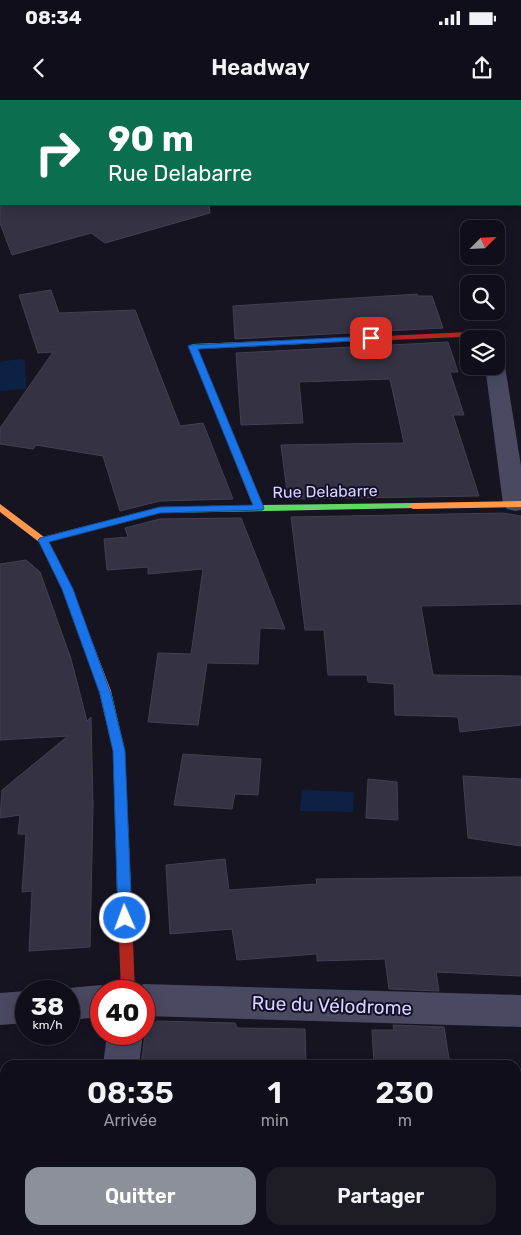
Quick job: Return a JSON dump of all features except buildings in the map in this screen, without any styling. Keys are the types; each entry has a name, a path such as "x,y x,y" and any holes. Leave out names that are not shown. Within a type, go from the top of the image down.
{"street":[{"path":"259,508 193,346 460,334"},
{"path":"496,375 518,504"},
{"name":"Rue Delabarre","path":"43,540 160,510 518,504"},
{"path":"0,507 43,540 67,589 106,694 119,751 128,980"},
{"name":"Rue du Vélodrome","path":"155,1000 521,1011"},
{"path":"0,1009 15,1008"},
{"path":"122,1060 124,1045"}],"water":[{"path":"20,359 25,361 26,389 0,391 0,363"},
{"path":"302,790 354,792 353,812 300,811"}],"traffic: fast":[{"path":"259,508 193,347 319,341"},
{"path":"43,540 160,510 413,506"},
{"path":"105,691 119,751 124,891"}],"traffic: slow":[{"path":"413,506 521,504"},
{"path":"0,507 43,540 67,589 105,691"}],"traffic: jam":[{"path":"319,341 460,334"},
{"path":"124,891 128,980"}],"route":[{"path":"125,918 119,751 106,694 67,589 43,540 160,510 259,508 193,346 371,338"}]}
